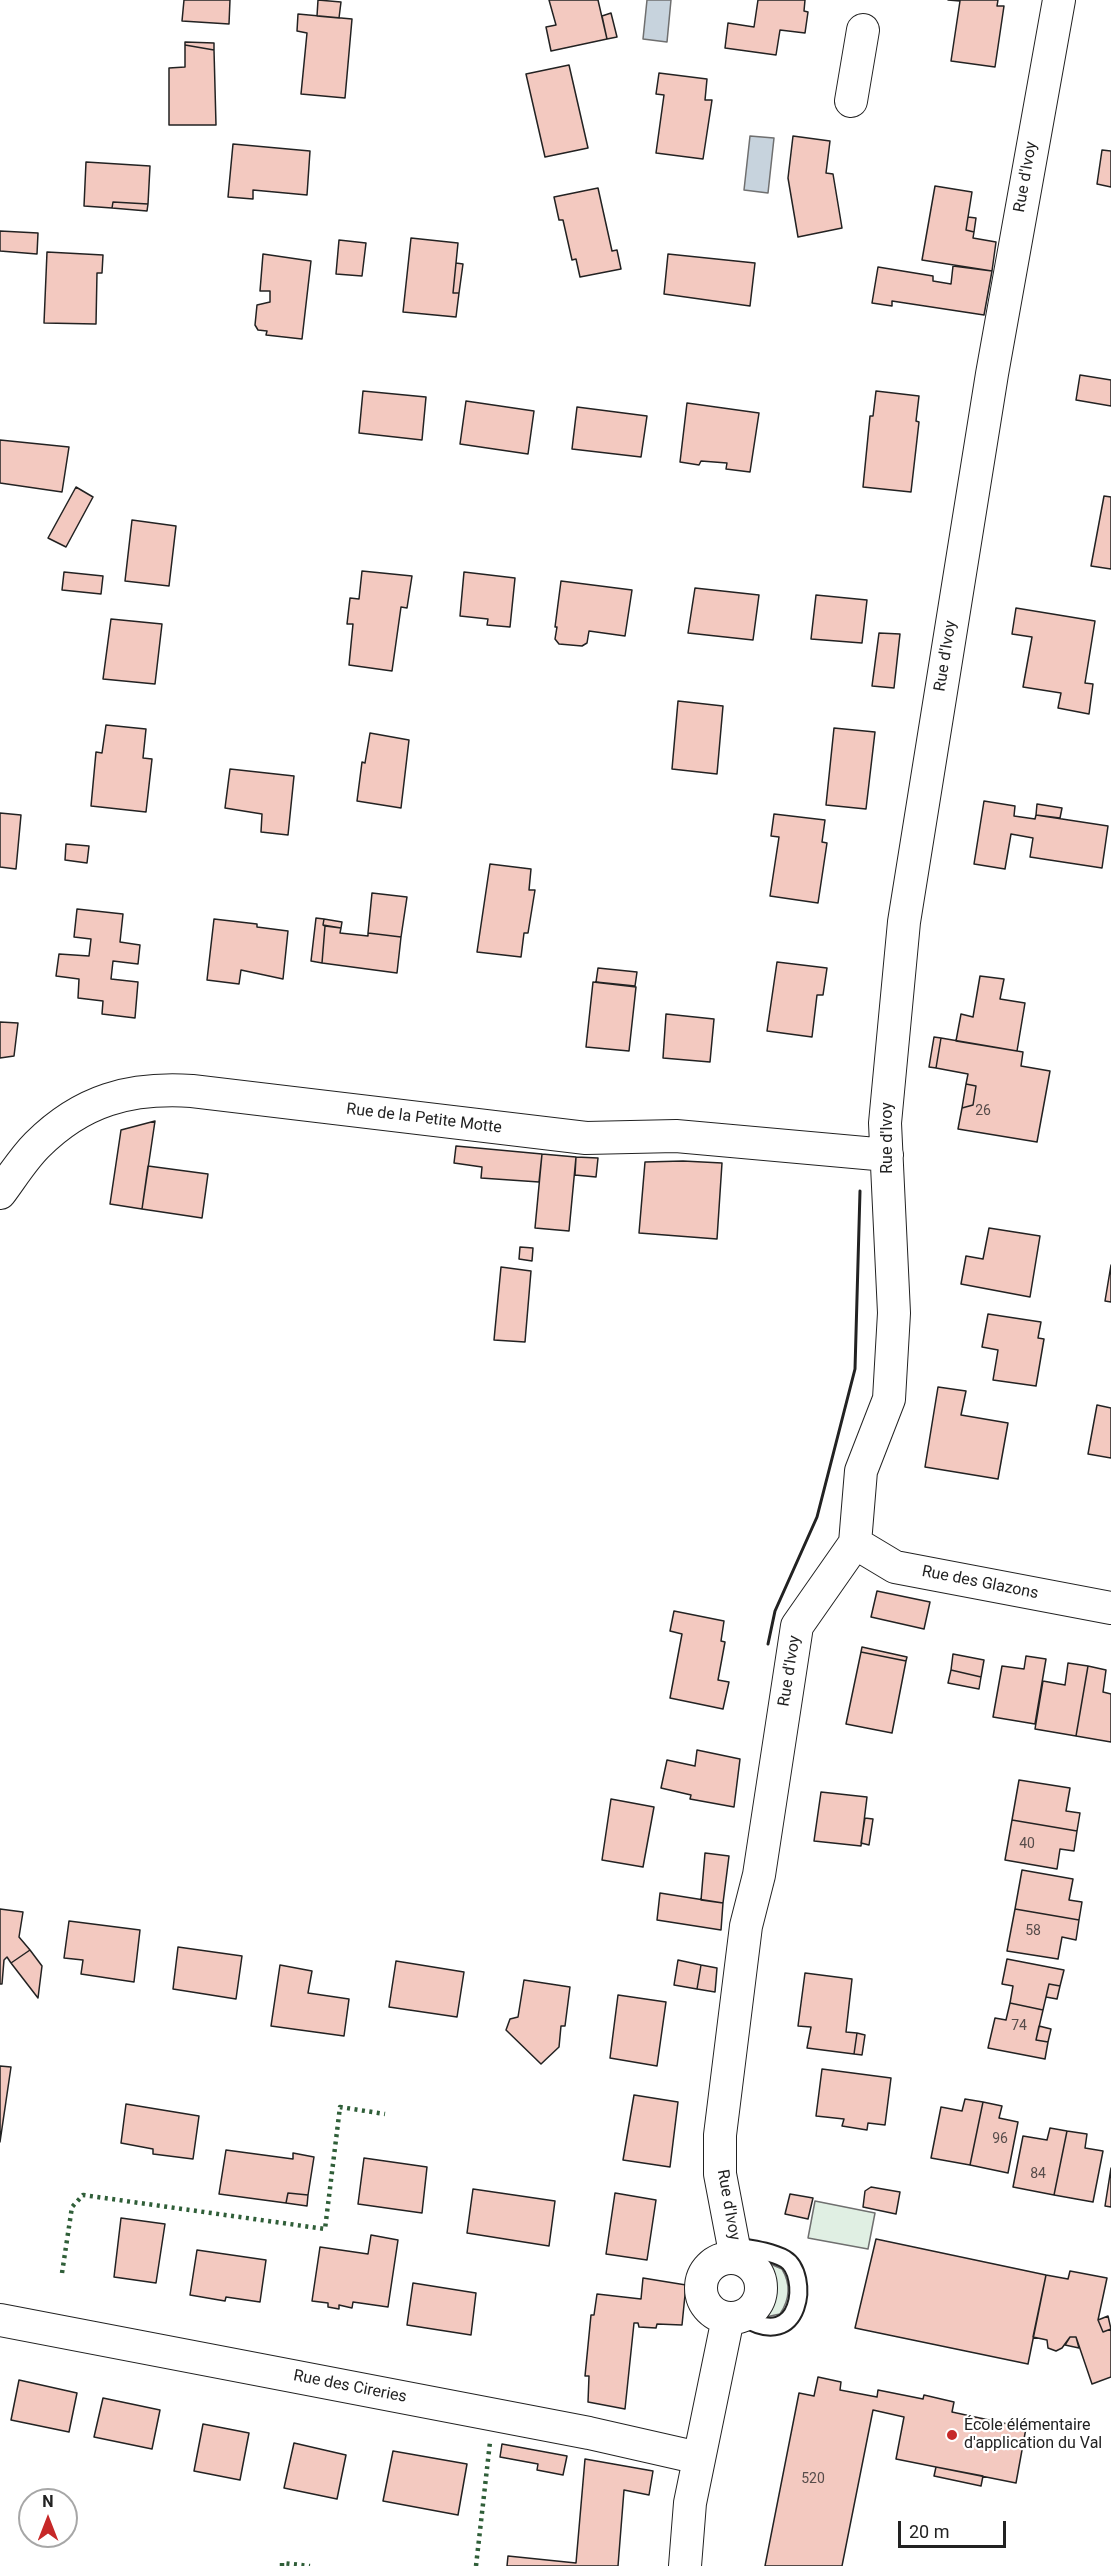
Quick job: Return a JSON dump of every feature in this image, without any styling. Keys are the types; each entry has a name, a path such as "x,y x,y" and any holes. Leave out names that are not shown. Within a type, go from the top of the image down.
{"street":[{"name":"Rue d'Ivoy","path":"735,2252 720,2174 720,2135 746,1926 759,1875 797,1626 855,1543 861,1471 889,1399 894,1313 885,1123 904,922 994,363 1059,0"},
{"path":"851,101 863,30"},
{"name":"Rue de la Petite Motte","path":"0,1193 35,1146 66,1119 93,1105 126,1093 160,1089 586,1138 676,1136 887,1155"},
{"name":"Rue des Glazons","path":"855,1543 895,1567 1111,1608"},
{"path":"685,2566 690,2503 699,2458 736,2318 758,2304 762,2284 753,2267 735,2252 708,2268 700,2287 706,2306 713,2313 736,2318"},
{"name":"Rue des Cireries","path":"0,2320 589,2433 699,2458"}],"green space":[{"path":"815,2201 875,2213 868,2249 808,2238"},
{"path":"768,2263 782,2269 787,2280 788,2292 786,2303 780,2314 761,2318 767,2302"}],"shaded area":[{"path":"647,0 671,0 667,42 643,39"},
{"path":"750,136 774,138 768,193 744,190"}],"building":[{"path":"184,0 230,0 229,24 182,21"},
{"path":"318,0 341,2 339,18 317,16"},
{"path":"549,0 598,0 607,39 551,51 546,27 556,25"},
{"path":"758,0 805,0 804,11 808,12 805,33 780,30 776,55 725,48 728,23 754,27"},
{"path":"948,0 998,0 997,6 1004,6 995,67 951,61 960,1"},
{"path":"611,13 617,37 607,39 602,16"},
{"path":"298,14 352,19 345,98 301,94 307,33 297,31"},
{"path":"185,42 214,43 214,50 185,45"},
{"path":"185,45 214,50 216,125 169,125 169,68 185,67"},
{"path":"569,65 588,148 545,157 526,74"},
{"path":"659,73 707,79 705,100 712,100 703,159 656,153 664,95 656,94"},
{"path":"793,136 830,141 826,173 833,174 842,228 798,237 788,178"},
{"path":"233,144 310,151 307,195 253,190 253,199 228,197"},
{"path":"1102,150 1111,151 1111,187 1097,184"},
{"path":"86,162 150,166 148,204 113,202 112,208 84,206"},
{"path":"935,186 972,192 966,230 974,232 973,238 996,242 992,271 922,260"},
{"path":"598,188 612,251 617,250 621,269 580,277 576,259 572,260 563,220 559,220 554,197"},
{"path":"113,202 148,204 147,211 112,208"},
{"path":"968,217 976,218 974,232 966,230"},
{"path":"0,231 38,233 37,254 0,251"},
{"path":"411,238 458,243 453,293 459,293 456,317 403,312"},
{"path":"339,240 366,243 362,276 336,274"},
{"path":"47,252 103,255 102,273 97,273 96,324 44,323"},
{"path":"263,254 311,261 302,339 266,335 267,331 258,330 255,325 257,305 270,302 270,291 260,291"},
{"path":"668,254 755,263 750,306 664,294"},
{"path":"456,263 463,264 459,293 453,293"},
{"path":"953,266 992,271 984,315 892,301 892,306 872,303 878,267 933,276 933,281 951,284"},
{"path":"1080,375 1111,380 1111,406 1076,400"},
{"path":"363,391 426,397 422,440 359,433"},
{"path":"876,391 919,396 916,421 919,422 911,492 863,487 870,416 873,416"},
{"path":"466,401 534,411 528,454 460,444"},
{"path":"687,403 759,413 750,472 726,469 727,463 701,461 699,465 680,462"},
{"path":"577,407 647,416 641,457 572,449"},
{"path":"0,440 69,447 62,492 0,483"},
{"path":"76,487 93,497 66,547 48,538"},
{"path":"1104,496 1111,497 1111,569 1091,566"},
{"path":"132,520 176,526 169,586 125,581"},
{"path":"362,571 412,576 407,608 401,607 392,671 349,665 353,624 347,624 350,598 359,599"},
{"path":"64,572 103,576 101,594 62,590"},
{"path":"464,572 515,578 510,627 487,625 488,619 460,616"},
{"path":"561,581 632,590 625,636 589,631 587,643 582,646 559,644 555,639 557,627 555,627"},
{"path":"695,588 759,595 753,640 688,633"},
{"path":"816,595 867,600 862,643 811,639"},
{"path":"1016,608 1095,621 1085,683 1093,684 1089,714 1058,708 1061,693 1023,687 1032,637 1012,634"},
{"path":"111,619 162,624 155,684 103,679"},
{"path":"879,633 900,634 894,688 872,686"},
{"path":"678,701 723,706 717,774 672,769"},
{"path":"106,725 146,729 143,758 152,759 146,812 91,806 96,752 102,753"},
{"path":"834,728 875,732 866,809 826,805"},
{"path":"370,733 409,740 401,808 357,801 362,762 365,763"},
{"path":"230,769 294,776 288,835 261,832 262,814 225,808"},
{"path":"984,801 1015,806 1014,816 1035,819 1036,815 1108,826 1102,868 1030,857 1033,838 1011,834 1005,869 974,864"},
{"path":"1037,804 1062,808 1060,818 1036,815"},
{"path":"0,813 21,815 16,869 0,867"},
{"path":"774,814 825,820 822,842 827,843 818,903 770,896 779,837 771,836"},
{"path":"66,844 89,846 87,863 65,860"},
{"path":"490,864 531,869 529,890 535,890 528,933 524,933 521,957 477,952"},
{"path":"372,893 407,897 401,937 368,933"},
{"path":"77,909 123,914 120,942 140,945 138,964 113,961 111,979 138,982 135,1018 102,1014 103,1001 78,998 79,979 56,976 59,954 89,956 91,939 74,937"},
{"path":"316,918 324,919 323,925 325,926 322,963 311,961"},
{"path":"214,919 257,924 257,927 288,931 283,979 241,970 239,984 207,980"},
{"path":"324,919 342,922 341,928 323,925"},
{"path":"325,926 341,928 340,933 368,936 368,933 401,937 397,973 322,963"},
{"path":"777,962 827,968 823,995 817,995 812,1037 767,1031"},
{"path":"598,968 637,972 635,986 596,982"},
{"path":"980,976 1004,979 1000,999 1025,1003 1017,1051 956,1041 961,1014 973,1017"},
{"path":"593,982 636,987 629,1051 586,1047"},
{"path":"666,1014 714,1019 710,1062 663,1058"},
{"path":"0,1022 18,1023 14,1056 0,1058"},
{"path":"934,1037 941,1038 936,1068 929,1067"},
{"path":"941,1038 1023,1052 1021,1066 1050,1071 1037,1142 958,1129 962,1108 973,1105 976,1086 966,1084 968,1074 936,1068"},
{"path":"966,1084 976,1086 973,1105 962,1108"},
{"path":"155,1121 142,1209 110,1204 121,1130"},
{"path":"456,1146 542,1154 539,1182 481,1178 482,1167 454,1163"},
{"path":"542,1154 576,1157 569,1231 535,1228"},
{"path":"576,1157 598,1158 596,1177 575,1175"},
{"path":"645,1162 722,1163 717,1239 639,1233"},
{"path":"148,1166 208,1174 202,1218 142,1209"},
{"path":"989,1228 1040,1236 1030,1297 961,1284 966,1256 983,1259"},
{"path":"520,1247 533,1248 532,1261 519,1259"},
{"path":"1111,1265 1111,1302 1105,1301"},
{"path":"501,1267 531,1271 525,1342 494,1340"},
{"path":"988,1314 1041,1322 1038,1338 1044,1339 1036,1386 993,1380 998,1350 982,1347"},
{"path":"938,1387 966,1391 961,1415 1008,1423 998,1479 925,1467"},
{"path":"1097,1405 1111,1408 1111,1458 1088,1454"},
{"path":"877,1591 930,1602 924,1629 871,1617"},
{"path":"674,1611 724,1621 721,1641 725,1642 718,1680 729,1682 723,1709 670,1698 682,1634 670,1631"},
{"path":"862,1647 907,1657 906,1661 861,1652"},
{"path":"861,1652 906,1661 892,1733 846,1724"},
{"path":"953,1654 984,1660 981,1677 951,1670"},
{"path":"1026,1656 1046,1659 1035,1724 993,1717 1002,1666 1024,1669"},
{"path":"1068,1663 1088,1666 1076,1736 1035,1729 1043,1681 1065,1685"},
{"path":"1088,1666 1106,1670 1103,1692 1111,1694 1111,1742 1076,1736"},
{"path":"951,1670 981,1677 979,1689 948,1683"},
{"path":"697,1750 740,1759 734,1807 690,1799 691,1795 661,1788 667,1760 695,1766"},
{"path":"1019,1780 1070,1788 1066,1811 1080,1813 1077,1831 1012,1820"},
{"path":"821,1792 867,1797 861,1846 814,1841"},
{"path":"611,1799 654,1807 643,1867 602,1860"},
{"path":"865,1818 873,1819 869,1845 861,1843"},
{"path":"1012,1820 1077,1831 1074,1851 1060,1849 1057,1869 1005,1860"},
{"path":"705,1853 729,1856 723,1903 701,1900"},
{"path":"1022,1870 1073,1879 1069,1900 1082,1902 1079,1920 1015,1909"},
{"path":"660,1893 723,1903 721,1930 657,1920"},
{"path":"0,1909 23,1912 19,1937 30,1950 11,1963 7,1957 4,1960 2,1984 0,1984"},
{"path":"1015,1909 1079,1920 1076,1940 1062,1937 1058,1959 1007,1951"},
{"path":"69,1921 140,1930 134,1982 81,1974 83,1960 64,1958"},
{"path":"178,1947 242,1956 236,1999 173,1989"},
{"path":"30,1950 42,1966 38,1998 11,1963"},
{"path":"1007,1959 1064,1970 1060,1986 1049,1984 1043,2010 1010,2003 1013,1986 1002,1984"},
{"path":"678,1960 701,1965 697,1989 674,1985"},
{"path":"396,1961 464,1972 457,2017 389,2007"},
{"path":"280,1965 312,1971 308,1993 349,1999 344,2036 271,2026"},
{"path":"701,1965 717,1968 715,1992 697,1989"},
{"path":"805,1973 852,1979 846,2032 857,2033 854,2054 807,2048 811,2027 798,2026"},
{"path":"524,1980 570,1987 565,2026 561,2026 559,2047 541,2064 506,2030 510,2019 518,2017"},
{"path":"1049,1984 1060,1986 1057,1999 1046,1997"},
{"path":"618,1995 666,2002 657,2066 610,2058"},
{"path":"1010,2003 1043,2010 1036,2040 1048,2042 1045,2059 988,2048 995,2018 1006,2020"},
{"path":"1039,2026 1051,2029 1048,2042 1036,2040"},
{"path":"857,2033 865,2035 862,2055 854,2054"},
{"path":"0,2066 11,2067 0,2142"},
{"path":"822,2069 891,2078 885,2125 868,2123 867,2130 842,2126 844,2119 816,2116"},
{"path":"634,2095 678,2102 670,2167 623,2160"},
{"path":"965,2099 983,2102 970,2165 931,2158 941,2107 962,2111"},
{"path":"983,2102 1002,2106 999,2118 1018,2122 1008,2173 970,2165"},
{"path":"126,2104 199,2116 193,2159 153,2154 153,2149 121,2143"},
{"path":"1050,2128 1067,2131 1054,2195 1013,2187 1023,2136 1047,2140"},
{"path":"1067,2131 1087,2134 1085,2148 1103,2151 1093,2202 1054,2195"},
{"path":"226,2150 293,2159 293,2153 314,2157 308,2195 288,2193 286,2203 219,2194"},
{"path":"364,2158 427,2167 422,2213 358,2204"},
{"path":"1111,2168 1111,2207 1105,2206"},
{"path":"871,2187 900,2192 896,2214 863,2207 865,2191"},
{"path":"473,2189 555,2201 549,2246 467,2233"},
{"path":"288,2193 308,2195 307,2206 286,2203"},
{"path":"615,2193 656,2200 647,2260 606,2254"},
{"path":"790,2194 813,2198 808,2219 785,2214"},
{"path":"121,2218 165,2224 156,2283 114,2277"},
{"path":"371,2235 398,2240 388,2307 353,2302 352,2308 339,2305 339,2309 328,2307 328,2303 312,2301 320,2247 368,2254"},
{"path":"876,2239 1046,2275 1028,2364 855,2328"},
{"path":"197,2250 266,2260 260,2302 226,2297 225,2301 190,2295"},
{"path":"1070,2271 1107,2278 1098,2320 1103,2332 1111,2329 1111,2377 1092,2384 1076,2337 1070,2337 1062,2348 1056,2351 1048,2348 1047,2340 1033,2337 1046,2275 1068,2279"},
{"path":"643,2278 686,2285 682,2325 657,2324 656,2328 639,2327 638,2323 634,2323 625,2409 588,2402 589,2376 585,2376 591,2315 594,2315 597,2294 641,2299"},
{"path":"413,2283 476,2293 471,2335 407,2325"},
{"path":"1108,2316 1111,2329 1103,2332 1098,2320"},
{"path":"1070,2337 1076,2337 1079,2348 1065,2345"},
{"path":"818,2377 841,2382 840,2390 877,2397 878,2390 923,2399 924,2395 954,2402 952,2412 1026,2428 1016,2483 896,2459 904,2417 873,2410 842,2566 765,2566 799,2393 814,2396"},
{"path":"19,2380 77,2393 69,2432 11,2420"},
{"path":"103,2398 160,2410 152,2449 94,2437"},
{"path":"203,2424 249,2433 240,2480 194,2471"},
{"path":"294,2443 346,2455 337,2499 284,2488"},
{"path":"502,2444 567,2456 563,2475 537,2470 538,2464 500,2457"},
{"path":"393,2451 467,2464 458,2515 383,2501"},
{"path":"585,2459 653,2471 649,2495 624,2490 618,2566 507,2566 508,2556 576,2563"},
{"path":"936,2467 983,2476 981,2486 934,2476"}],"hedge":[{"path":"62,2273 72,2207 83,2195 325,2229 340,2107 385,2114"},
{"path":"476,2566 490,2442"},
{"path":"282,2566 282,2563 310,2566"}],"wall":[{"path":"768,1644 775,1611 817,1517 855,1369 860,1191"}],"place":[{"name":"École élémentaire d'application du Val","path":"952,2435"}]}
